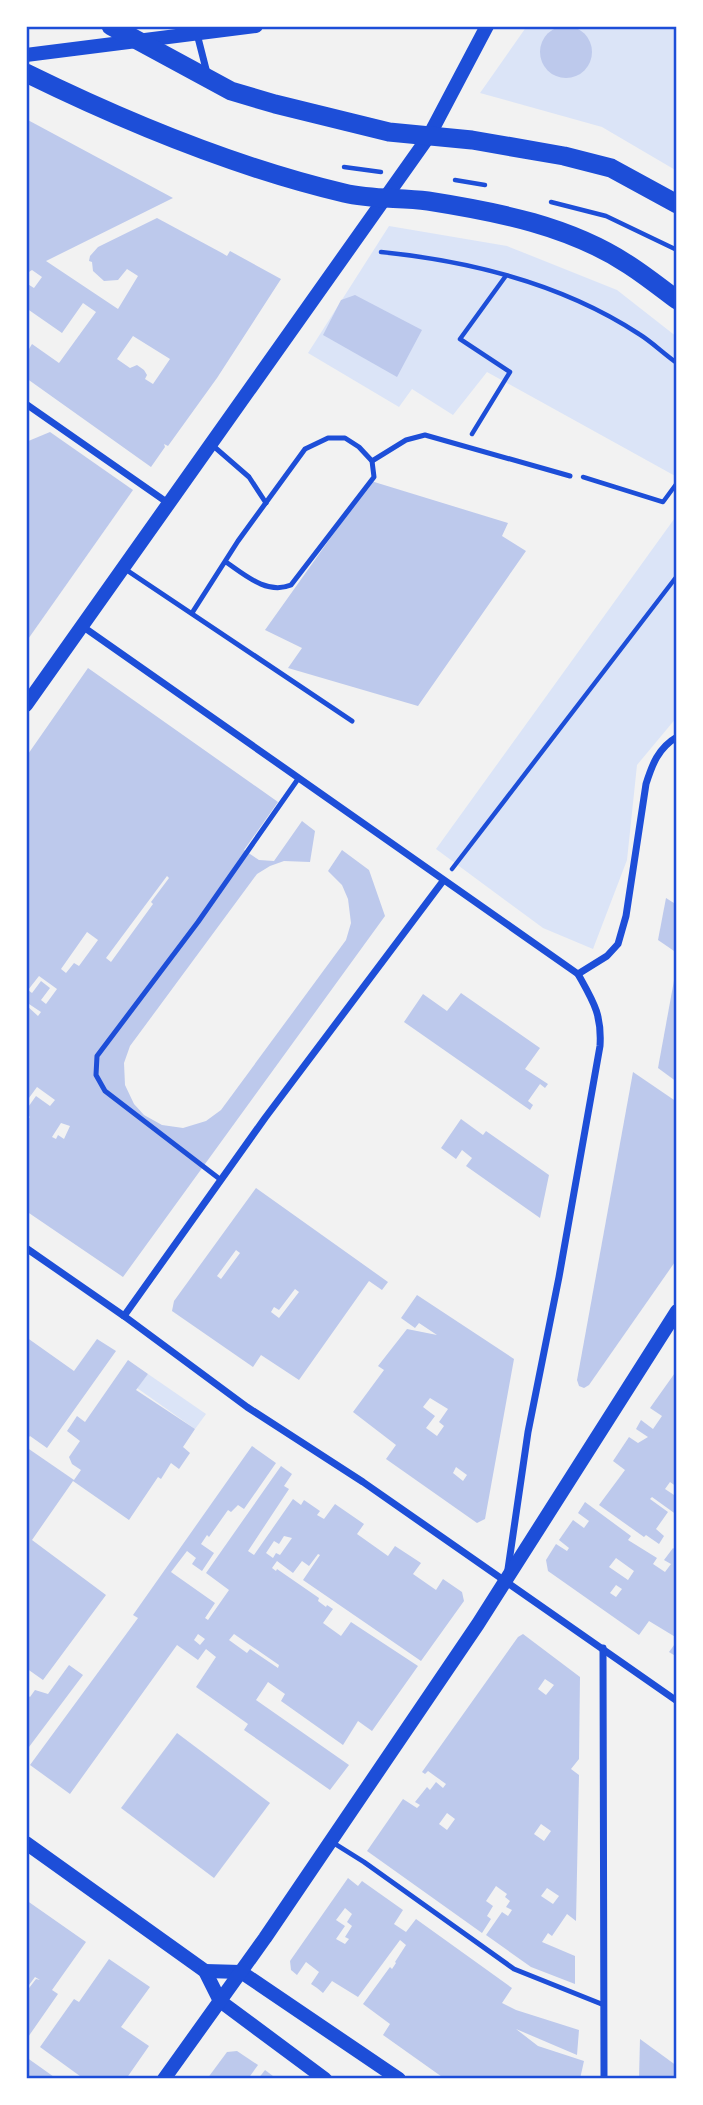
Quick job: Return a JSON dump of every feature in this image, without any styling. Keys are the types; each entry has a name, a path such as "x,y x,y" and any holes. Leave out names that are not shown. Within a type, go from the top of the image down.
{"highway":[{"path":"111,26 231,91 389,132 526,148 599,165 677,204"},
{"path":"26,73 92,106 255,169 346,193 384,200 424,201 528,220 580,240 628,264 677,300"}],"main road":[{"path":"26,55 138,41 196,30 256,26"},
{"path":"26,705 429,136 487,26"},
{"path":"163,2079 241,1972 507,1581 675,1316"},
{"path":"26,1843 205,1971 220,2001 325,2079"},
{"path":"205,1971 241,1972 399,2079"}],"street":[{"path":"196,30 208,79"},
{"path":"26,404 169,503"},
{"path":"82,626 578,974 600,1017 600,1046 528,1432 507,1581"},
{"path":"578,974 607,956 618,944 626,916 646,784 652,764 661,748 677,737"},
{"path":"124,1317 273,1107 443,881"},
{"path":"26,1248 247,1407 363,1482 677,1701"},
{"path":"603,1648 604,2079"}],"lane":[{"path":"372,461 406,440 425,435 570,475"},
{"path":"192,613 226,562 266,503 305,449 328,438 345,438 359,447 372,461 374,477 291,585 283,588 268,587 226,562"},
{"path":"211,444 249,477 266,503"},
{"path":"123,568 352,721"},
{"path":"221,1180 105,1091 96,1075 97,1056 198,922 299,779"},
{"path":"330,1841 364,1862 514,1969 604,2005"}],"path":[{"path":"338,167 365,168 401,176"},
{"path":"442,178 494,187"},
{"path":"544,200 606,216 677,250"},
{"path":"381,252 413,255 506,276 564,294 639,334 677,363"},
{"path":"464,446 510,372 460,339 506,276"},
{"path":"570,475 663,502 677,483"},
{"path":"443,881 677,576"}],"shaded area":[{"path":"527,26 677,26 677,171 602,127 480,93"},
{"path":"389,226 507,246 617,290 677,337 677,477 487,372 453,415 412,389 399,407 308,353"},
{"path":"677,515 677,717 637,765 627,860 593,949 543,928 436,849"},
{"path":"148,1374 206,1414 195,1429 137,1388"}],"building":[{"path":"566,26 576,28 584,34 590,42 590,62 584,70 576,76 566,78 556,76 548,70 542,62 540,52 542,42 548,34 556,28"},
{"path":"26,119 173,198 46,261 118,309 138,276 127,269 118,280 104,281 93,271 90,256 98,247 157,218 227,256 230,251 281,279 217,378 168,446 164,444 165,447 151,467 26,378 26,347 29,349 32,344 59,363 96,312 83,303 62,333 26,308 26,283 34,288 42,277 32,270 26,274","holes":["133,336 170,359 153,384 145,379 147,375 137,365 130,368 117,359"]},
{"path":"355,295 422,330 397,377 323,335 341,300"},
{"path":"50,432 133,490 26,642 26,442"},
{"path":"371,481 508,523 502,536 526,551 418,706 288,668 302,648 265,630"},
{"path":"88,668 278,802 244,850 259,860 274,861 302,821 315,831 310,862 284,861 257,874 130,1046 124,1063 125,1085 134,1104 144,1115 162,1125 183,1128 206,1121 221,1110 346,940 351,923 348,899 342,885 328,871 342,850 369,870 385,916 123,1277 26,1211 26,1121 30,1117 26,1110 36,1096 50,1106 55,1100 37,1087 26,1102 26,1005 38,1016 41,1012 26,1002 26,757","holes":["167,876 169,878 151,902 153,904 111,962 106,958","87,932 98,940 79,966 74,963 66,973 61,969","39,976 57,989 46,1004 41,1000 50,988 41,981 32,993 28,990","61,1123 70,1126 64,1139 58,1135 56,1139 52,1137"]},
{"path":"666,898 677,905 677,953 658,940"},
{"path":"677,975 677,1082 658,1068"},
{"path":"461,993 540,1048 525,1069 548,1084 545,1088 540,1084 528,1101 533,1105 530,1110 404,1022 423,994 447,1011"},
{"path":"633,1072 677,1102 677,1259 589,1385 584,1388 579,1386 577,1380"},
{"path":"461,1119 483,1135 486,1131 549,1175 540,1218 466,1166 472,1158 462,1150 456,1159 441,1148"},
{"path":"256,1188 388,1282 382,1290 369,1281 299,1380 261,1355 253,1367 172,1311 174,1301","holes":["236,1250 240,1253 221,1279 217,1276","295,1289 299,1292 279,1318 271,1312 274,1307 279,1310"]},
{"path":"417,1295 514,1359 485,1519 477,1523 386,1459 396,1445 353,1412 384,1370 378,1366 407,1329 437,1335 419,1323 415,1328 401,1318","holes":["430,1398 448,1409 439,1422 444,1426 437,1436 426,1428 435,1416 423,1407","456,1467 467,1475 463,1481 453,1473"]},
{"path":"26,1337 74,1371 97,1339 116,1351 47,1448 30,1436 26,1440"},
{"path":"128,1360 148,1374 136,1390 195,1429 183,1447 190,1453 179,1469 171,1463 161,1479 158,1477 129,1520 73,1481 32,1540 106,1595 43,1680 26,1668 26,1447 74,1480 81,1470 72,1464 69,1457 80,1441 67,1431 77,1416 85,1422"},
{"path":"677,1370 677,1487 670,1482 665,1489 677,1497 677,1515 652,1497 650,1499 668,1512 656,1529 664,1536 659,1544 646,1535 644,1537 599,1505 625,1470 613,1461 629,1437 638,1443 648,1437 636,1429 641,1420 653,1429 662,1416 650,1408"},
{"path":"252,1446 276,1463 244,1509 238,1505 231,1512 228,1510 209,1537 207,1535 201,1544 214,1553 202,1571 192,1564 196,1558 187,1551 171,1572 215,1603 205,1618 208,1620 229,1590 206,1573 281,1466 292,1474 284,1486 289,1489 248,1551 254,1555 293,1499 301,1505 304,1500 320,1511 317,1515 324,1519 335,1504 364,1524 357,1534 388,1556 395,1546 421,1563 413,1574 436,1590 443,1579 462,1592 464,1601 421,1661 303,1580 320,1555 318,1554 309,1566 302,1561 293,1573 277,1561 272,1568 319,1598 318,1601 326,1607 327,1605 333,1609 323,1623 341,1636 351,1622 418,1666 372,1731 358,1721 343,1745 281,1701 285,1694 268,1682 256,1700 349,1765 330,1790 244,1730 248,1724 196,1687 216,1657 206,1649 198,1660 177,1645 70,1794 30,1765 138,1618 133,1615","holes":["284,1536 292,1538 280,1555 276,1553 273,1558 266,1553 274,1541 279,1544","198,1634 205,1639 200,1645 194,1640","234,1634 279,1665 278,1668 250,1649 247,1653 229,1640"]},
{"path":"585,1502 631,1536 628,1540 657,1558 653,1564 665,1572 671,1564 664,1560 673,1548 677,1551 677,1638 649,1621 639,1635 548,1571 546,1560 556,1544 567,1551 569,1548 559,1540 573,1520 584,1528 589,1521 578,1513","holes":["616,1558 634,1571 628,1580 609,1567","616,1585 622,1589 616,1597 610,1593"]},
{"path":"523,1634 580,1677 579,1759 571,1769 579,1775 576,1921 567,1914 552,1936 548,1933 542,1942 575,1956 575,1984 531,1967 486,1935 502,1912 508,1916 512,1910 506,1907 510,1901 505,1897 507,1894 496,1886 486,1901 493,1906 487,1916 491,1919 482,1933 367,1851 403,1799 417,1808 420,1805 415,1802 427,1787 430,1790 436,1782 443,1788 446,1784 428,1771 425,1774 422,1772 518,1637","holes":["545,1679 554,1685 546,1695 538,1689","447,1813 455,1819 447,1830 439,1824","541,1824 551,1831 544,1841 534,1834","547,1888 559,1896 553,1904 541,1896"]},
{"path":"677,1641 677,1657 669,1652"},
{"path":"69,1665 83,1675 26,1751 26,1694 30,1697 35,1690 48,1694"},
{"path":"177,1733 270,1803 214,1878 121,1808"},
{"path":"348,1878 358,1886 362,1881 403,1910 394,1924 406,1932 416,1919 512,1988 502,2003 579,2030 577,2055 516,2029 538,2046 584,2061 580,2079 445,2079 383,2035 390,2024 363,2004 390,1967 392,1969 396,1963 406,1945 400,1940 358,1997 332,1981 323,1993 311,1984 319,1972 306,1962 297,1975 291,1970 290,1961","holes":["345,1908 352,1914 347,1922 352,1926 345,1937 349,1939 345,1944 336,1939 345,1926 336,1920"]},
{"path":"26,1900 86,1942 52,1990 58,1994 26,2040 26,1992 36,1979 40,1980 35,1977 26,1989"},
{"path":"109,1959 150,1987 121,2027 149,2046 126,2079 84,2079 40,2047 74,1999 79,2002"},
{"path":"640,2039 677,2066 677,2079 639,2079"},
{"path":"237,2051 258,2065 248,2079 207,2079 227,2052"},
{"path":"26,2057 33,2062 57,2079 26,2079"},
{"path":"265,2070 277,2079 258,2079"}]}
